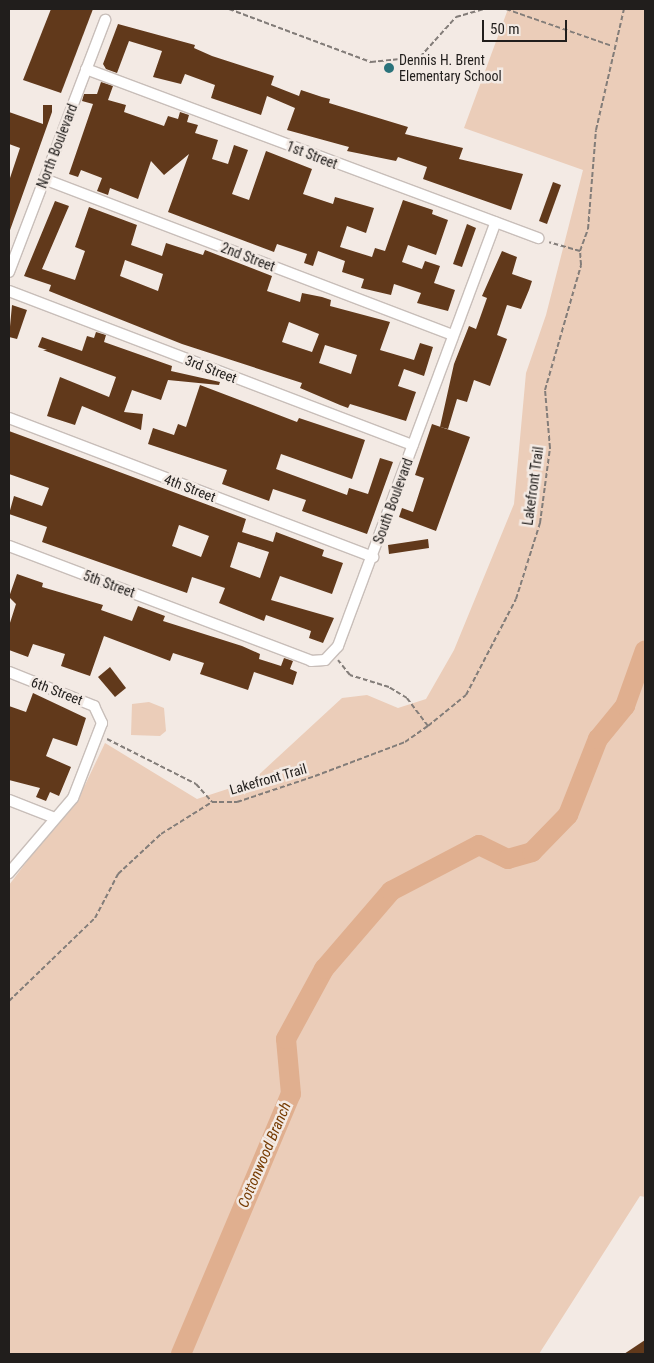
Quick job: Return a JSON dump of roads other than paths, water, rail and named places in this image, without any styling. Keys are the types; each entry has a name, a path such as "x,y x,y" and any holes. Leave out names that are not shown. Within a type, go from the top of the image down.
{"street":[{"name":"North Boulevard","path":"9,272 105,20"},
{"name":"1st Street","path":"86,69 539,238"},
{"name":"2nd Street","path":"44,179 452,335"},
{"name":"South Boulevard","path":"332,652 373,557 452,335 496,222"},
{"name":"3rd Street","path":"9,291 414,445"},
{"name":"4th Street","path":"9,418 373,557"},
{"name":"5th Street","path":"9,546 311,661 325,660 332,652"},
{"name":"6th Street","path":"9,672 85,701 101,715 97,736 73,798 56,818"},
{"path":"9,800 56,818 9,873"}],"waterway":[{"name":"Cottonwood Branch","path":"181,1354 291,1094 286,1039 324,969 391,891 479,845 508,859 532,852 568,815 598,739 625,706 645,650"}],"place":[{"name":"Dennis H. Brent Elementary School","path":"389,68"}]}
